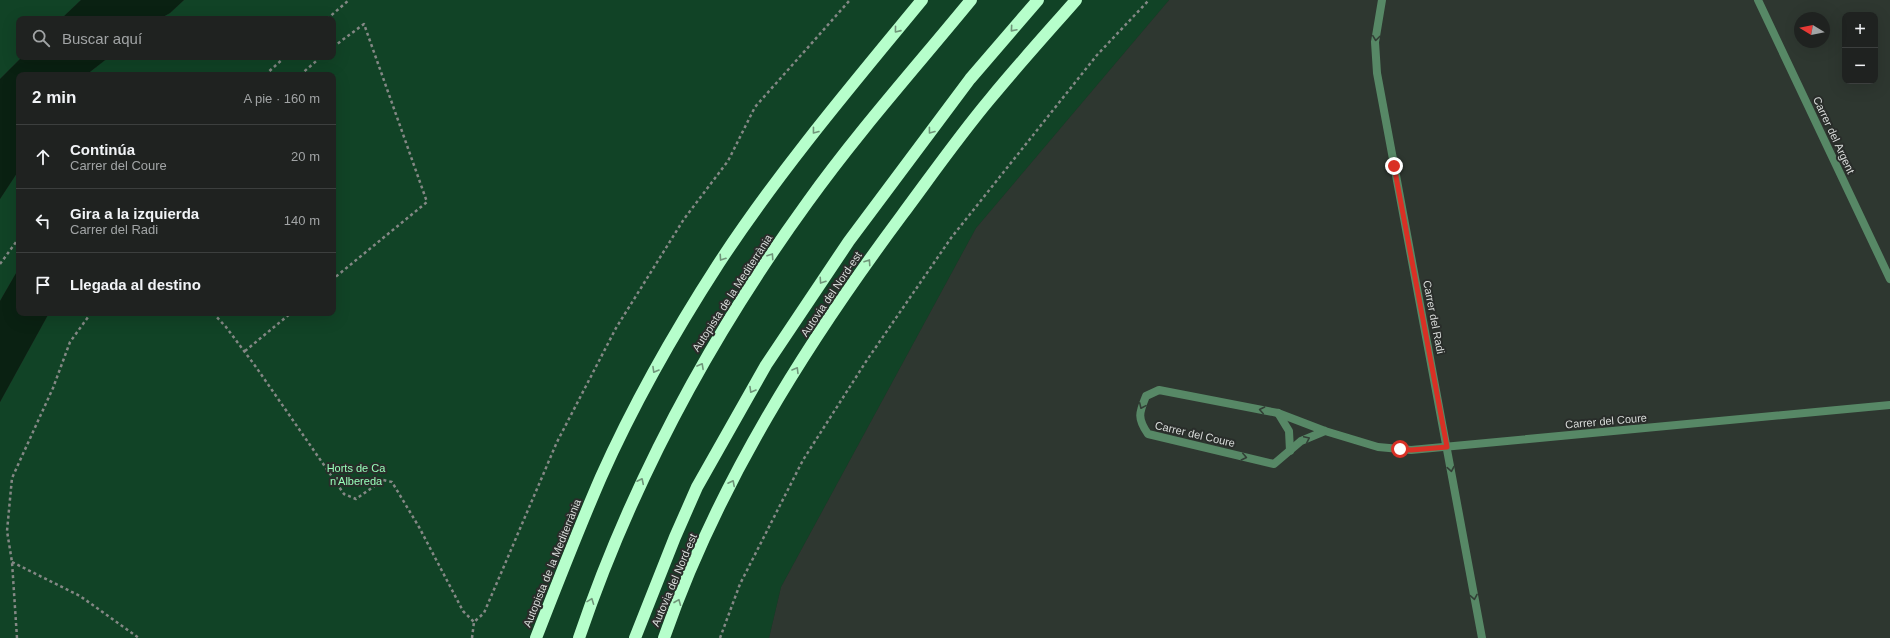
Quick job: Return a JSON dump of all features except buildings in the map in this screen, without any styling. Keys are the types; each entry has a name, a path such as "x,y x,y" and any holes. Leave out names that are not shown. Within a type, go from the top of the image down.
{"highway":[{"name":"Autopista de la Mediterrània","path":"536,638 569,553 602,476 649,380 685,318 723,257 777,180 824,119 922,0"},
{"name":"Autopista de la Mediterrània","path":"578,638 607,560 639,486 681,402 735,310 807,203 845,153 971,0"},
{"name":"Autovia del Nord-est","path":"635,638 669,550 698,487 766,365 849,241 886,191 970,79 1038,0"},
{"name":"Autovia del Nord-est","path":"664,638 694,564 721,505 767,419 821,330 877,248 984,106 1076,0"}],"street":[{"name":"Carrer del Radi","path":"1382,0 1375,42 1376,68 1482,638"},
{"name":"Carrer del Argent","path":"1758,0 1890,280"},
{"name":"Carrer del Coure","path":"1325,431 1301,441 1274,464 1148,434 1141,424 1139,412 1146,396 1159,390 1278,413 1325,431 1378,447 1411,450 1890,405"},
{"path":"1278,413 1289,431 1290,451"}],"path":[{"path":"331,16 349,0"},
{"path":"472,638 474,622 484,613 556,442 616,328 684,219 728,161 755,107 850,0"},
{"path":"720,638 740,584 803,460 867,360 951,238 1097,55 1149,0"},
{"path":"336,45 364,24 427,202 336,277"},
{"path":"268,72 282,60"},
{"path":"304,72 318,60"},
{"path":"0,264 16,242"},
{"path":"17,638 12,562 7,531 12,478 53,388 70,342 89,316"},
{"path":"216,316 245,351 344,494 356,499 383,480 392,482 419,527 463,611 474,622"},
{"path":"245,351 287,316"},
{"path":"12,562 80,596 139,638"}],"shaded area":[{"path":"81,0 184,0 164,16 64,16"},
{"path":"1169,0 1890,0 1890,638 769,638 781,587 976,228"},
{"path":"19,60 105,60 90,72 16,72 16,175 0,199 0,79"},
{"path":"16,273 16,316 47,316 0,402 0,301"}],"green space":[{"path":"0,0 81,0 64,16 16,16 16,60 19,60 0,79"},
{"name":"Horts de Ca n'Albereda","path":"184,0 1169,0 976,228 781,587 769,638 0,638 0,402 47,316 336,316 336,72 90,72 105,60 336,60 336,16 164,16"},
{"path":"16,175 16,273 0,301 0,199"}],"route":[{"path":"1394,166 1447,447 1411,450 1400,449"}]}
